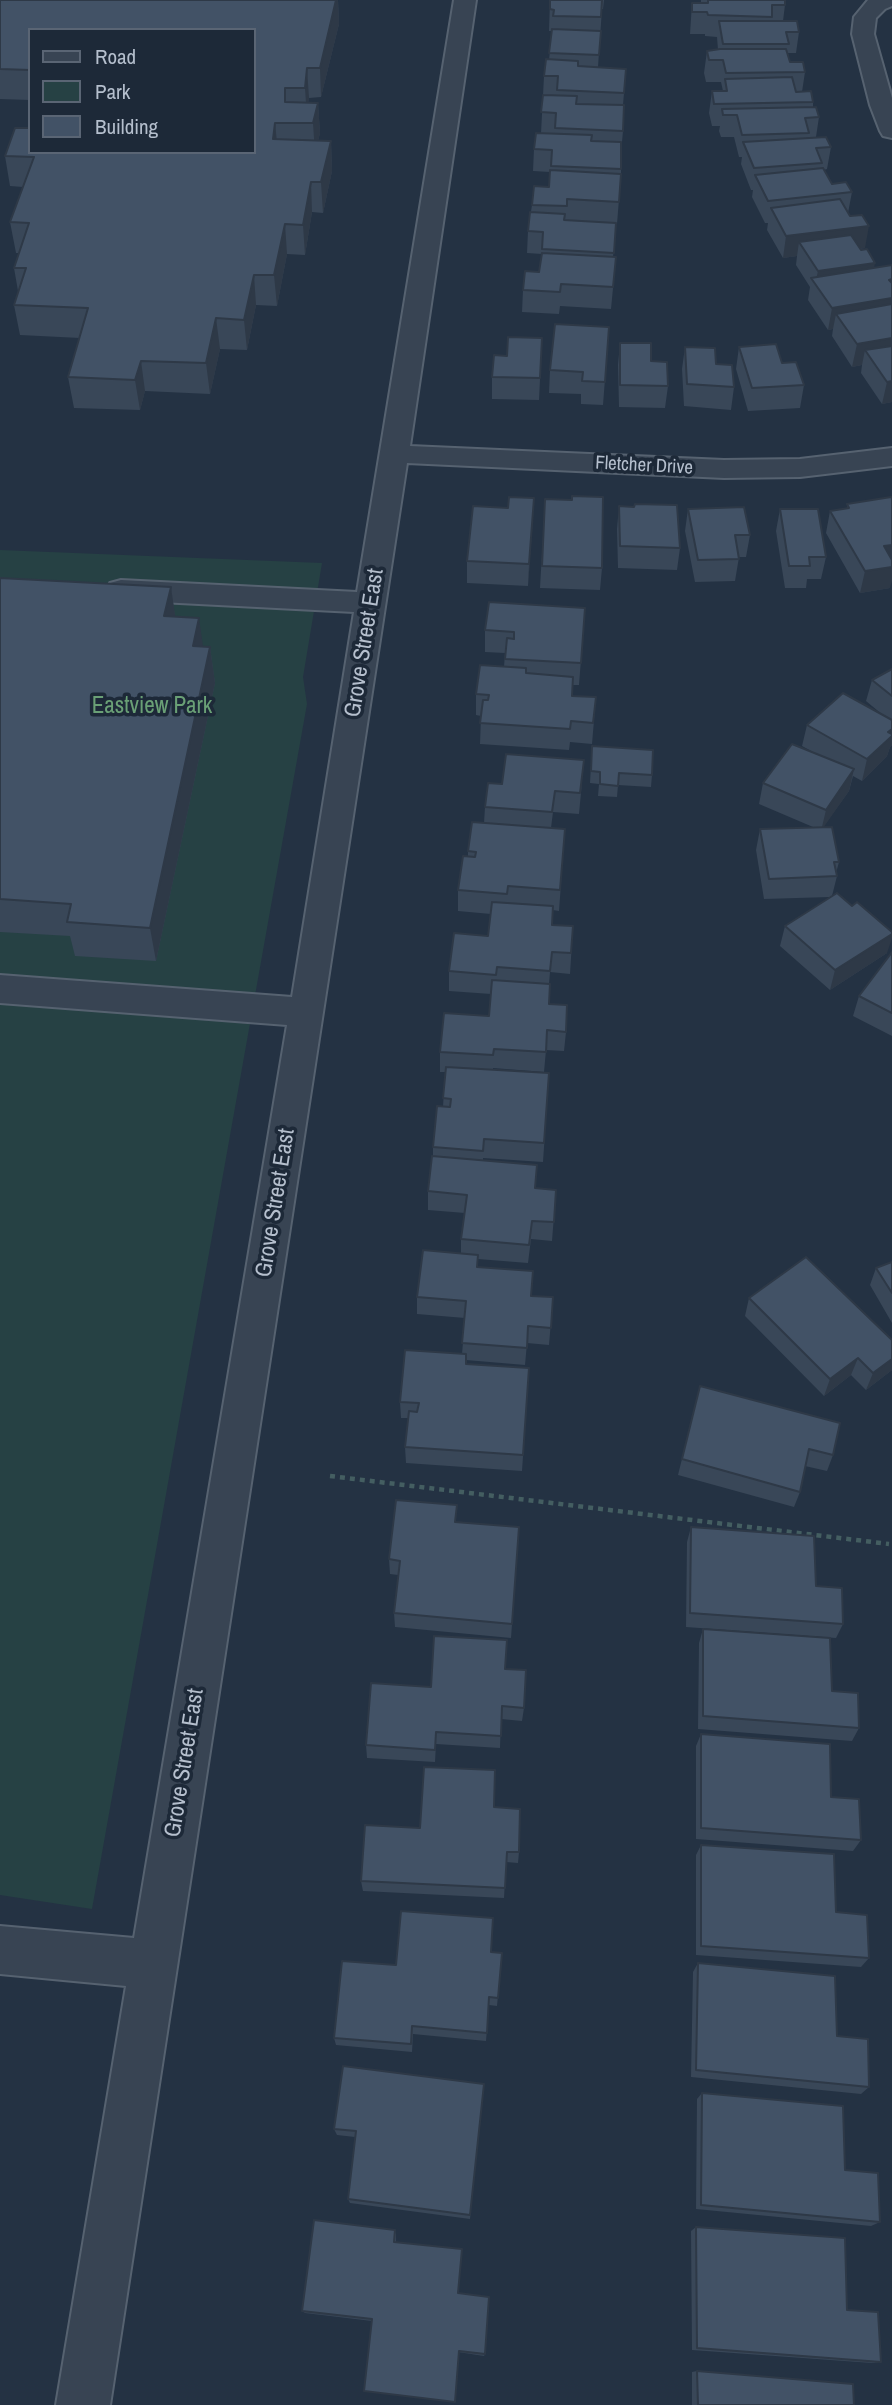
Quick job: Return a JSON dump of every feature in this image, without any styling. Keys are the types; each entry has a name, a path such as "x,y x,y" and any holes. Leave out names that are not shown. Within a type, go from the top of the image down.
{"street":[{"name":"Grove Street East","path":"83,2405 307,1012 464,0"},
{"path":"887,0 877,4 865,17 863,34 882,105 892,131"},
{"name":"Fletcher Drive","path":"395,454 723,469 800,468 892,457"},
{"path":"95,589 371,603"},
{"path":"0,989 307,1012"},
{"path":"0,1950 152,1964"}],"path":[{"path":"330,1476 889,1544"}],"green space":[{"name":"Eastview Park","path":"0,550 322,563 303,677 307,704 92,1909 0,1895"}],"building":[{"path":"0,0 336,0 320,68 307,68 305,88 285,88 285,102 318,103 313,123 275,123 273,139 331,141 321,182 311,182 303,225 285,224 274,275 254,275 244,320 216,318 206,363 141,361 135,380 68,377 88,308 14,305 26,268 14,268 29,223 10,222 34,157 5,156 15,128 28,128 28,154 256,154 256,28 28,28 28,70 0,69"},
{"path":"550,0 602,0 601,17 553,16"},
{"path":"708,0 785,0 785,5 772,5 772,17 692,12 692,3 708,3"},
{"path":"719,21 797,21 799,32 786,32 789,44 723,44"},
{"path":"552,29 601,31 599,55 549,53"},
{"path":"786,49 790,62 803,62 805,72 726,73 723,60 709,60 707,51"},
{"path":"546,59 578,61 578,66 626,69 624,93 557,90 558,76 544,76"},
{"path":"792,77 796,92 811,91 813,102 714,104 712,91 727,91 725,79"},
{"path":"543,95 577,96 576,104 624,105 623,131 555,128 556,113 541,112"},
{"path":"816,107 819,117 805,118 809,133 742,135 737,115 723,115 722,109"},
{"path":"536,133 592,135 591,141 621,142 621,169 551,166 552,150 534,149"},
{"path":"826,137 831,147 816,148 822,163 754,168 743,142"},
{"path":"823,168 832,184 846,182 852,192 768,201 755,175"},
{"path":"550,170 621,174 619,202 567,199 567,206 532,205 534,186 549,187"},
{"path":"840,199 850,216 862,215 869,226 786,236 771,208"},
{"path":"530,212 565,214 564,220 616,223 614,253 542,249 543,232 528,231"},
{"path":"851,235 861,250 867,249 875,263 818,271 799,242"},
{"path":"542,253 616,257 613,287 561,284 560,292 523,290 525,271 539,272"},
{"path":"892,265 892,279 889,280 892,283 892,298 832,308 811,278"},
{"path":"892,304 892,338 857,344 836,314"},
{"path":"555,324 609,327 605,382 582,381 583,372 550,370"},
{"path":"508,337 542,338 540,378 492,377 494,355 507,356"},
{"path":"620,343 651,343 651,361 667,362 668,386 620,385"},
{"path":"776,344 782,363 796,362 804,385 752,388 739,347"},
{"path":"892,346 892,381 887,382 865,350"},
{"path":"685,347 715,348 716,364 732,365 734,387 687,384"},
{"path":"572,496 603,497 602,568 542,566 545,499 572,500"},
{"path":"509,497 534,498 529,564 467,561 473,506 508,508"},
{"path":"891,497 892,545 884,546 892,560 892,567 865,571 830,511 849,508 847,504"},
{"path":"635,504 677,505 680,548 620,546 619,506 634,507"},
{"path":"744,507 750,535 735,535 739,559 698,560 688,509"},
{"path":"780,509 818,509 826,557 809,557 810,566 789,566"},
{"path":"0,578 171,587 164,616 199,618 193,646 210,647 150,928 67,922 71,904 0,899"},
{"path":"489,602 585,608 581,663 505,659 507,638 514,639 514,632 485,630"},
{"path":"480,665 526,668 526,673 573,677 572,696 596,697 593,723 571,721 570,729 480,723 483,700 488,700 489,695 476,694"},
{"path":"892,669 892,696 872,680"},
{"path":"843,693 892,720 892,729 888,732 892,736 867,759 807,725"},
{"path":"792,744 854,769 826,810 763,783"},
{"path":"592,746 653,750 652,775 619,773 618,786 600,784 600,772 591,771"},
{"path":"506,754 584,760 580,793 555,791 552,812 485,807 488,783 502,784"},
{"path":"472,822 565,829 560,890 508,886 507,894 458,890 463,856 475,857 476,852 468,851"},
{"path":"832,827 839,862 834,862 837,876 769,879 760,829"},
{"path":"837,893 852,906 857,902 892,934 835,970 785,926"},
{"path":"492,902 553,906 552,925 573,926 571,953 552,952 550,971 497,967 496,975 449,971 454,933 488,936"},
{"path":"892,952 892,1013 859,996"},
{"path":"492,980 550,984 549,1004 567,1005 566,1032 547,1030 546,1052 494,1049 493,1055 440,1052 444,1013 489,1016"},
{"path":"446,1067 549,1073 544,1143 484,1139 483,1151 433,1147 437,1106 450,1107 451,1099 443,1098"},
{"path":"432,1156 537,1165 535,1188 556,1190 554,1222 532,1221 529,1245 461,1239 467,1195 428,1191"},
{"path":"423,1250 478,1255 477,1267 533,1271 531,1296 553,1297 551,1328 528,1326 527,1348 462,1343 466,1301 417,1297"},
{"path":"806,1257 892,1340 892,1359 873,1373 858,1358 830,1379 749,1298"},
{"path":"892,1262 892,1293 876,1268"},
{"path":"405,1350 466,1354 466,1364 529,1368 523,1455 405,1447 409,1411 417,1412 419,1403 400,1402"},
{"path":"700,1386 840,1423 833,1455 809,1449 800,1492 682,1459"},
{"path":"396,1500 457,1505 455,1522 519,1527 512,1624 394,1613 400,1561 389,1559"},
{"path":"691,1527 814,1536 816,1586 842,1588 843,1624 690,1613"},
{"path":"703,1629 830,1638 832,1691 858,1693 859,1728 703,1716"},
{"path":"434,1636 507,1640 505,1669 526,1670 524,1708 502,1706 501,1736 436,1732 435,1750 366,1745 371,1683 431,1687"},
{"path":"701,1734 830,1744 831,1797 859,1799 861,1840 701,1828"},
{"path":"424,1767 495,1770 494,1807 520,1809 519,1852 507,1852 505,1888 361,1881 365,1825 420,1828"},
{"path":"701,1845 834,1854 836,1912 867,1915 869,1958 701,1946"},
{"path":"401,1911 493,1918 491,1952 502,1953 498,1998 489,1997 487,2033 412,2026 411,2044 334,2038 342,1961 396,1965"},
{"path":"698,1963 835,1976 837,2036 868,2039 869,2087 696,2070"},
{"path":"343,2066 484,2084 470,2215 348,2199 356,2131 334,2129"},
{"path":"702,2093 843,2106 845,2170 878,2173 880,2222 701,2205"},
{"path":"314,2220 395,2230 394,2242 462,2249 458,2293 489,2297 485,2354 459,2351 455,2402 364,2391 372,2319 302,2311"},
{"path":"696,2227 845,2238 847,2310 878,2312 881,2362 697,2348"},
{"path":"697,2371 853,2384 854,2405 698,2405"}]}
